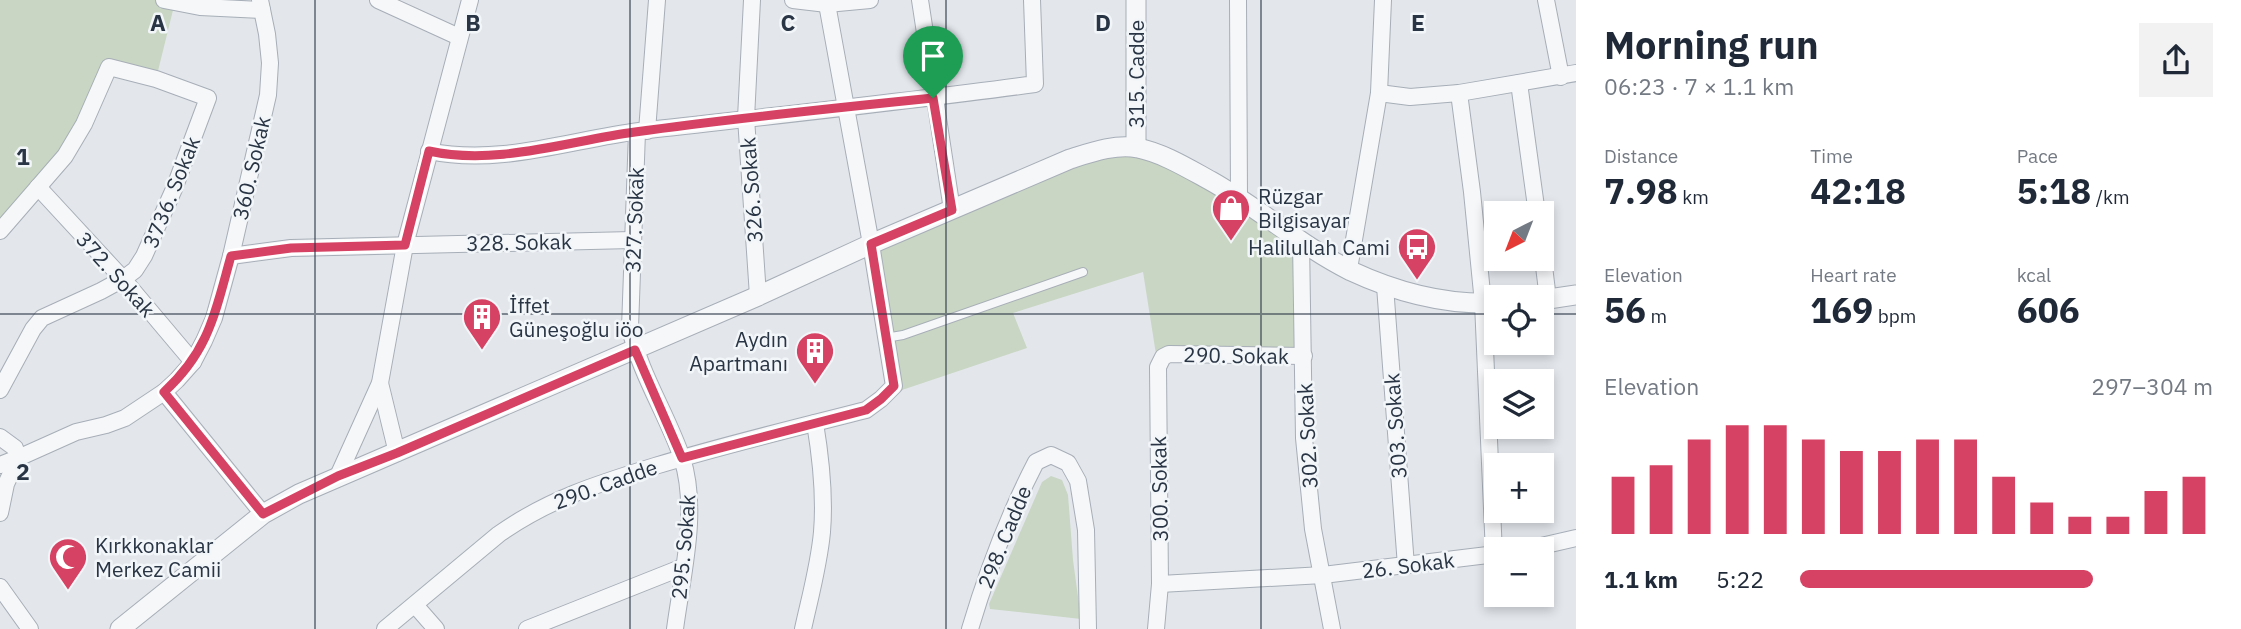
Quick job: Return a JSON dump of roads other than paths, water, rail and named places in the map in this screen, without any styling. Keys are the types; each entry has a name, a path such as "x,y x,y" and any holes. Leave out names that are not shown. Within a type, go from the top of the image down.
{"street":[{"path":"164,0 200,7 261,5"},
{"path":"378,0 459,37"},
{"path":"338,476 380,383 405,245 470,0"},
{"name":"327. Sokak","path":"635,350 631,328 632,240 657,0"},
{"name":"326. Sokak","path":"752,0 746,118 758,296"},
{"path":"793,0 827,4 870,0"},
{"path":"920,0 952,210"},
{"path":"429,151 454,156 493,155 642,131 1035,85 1032,0"},
{"name":"315. Cadde","path":"1136,0 1136,147"},
{"path":"1238,0 1239,197"},
{"path":"1349,270 1379,93 1383,0"},
{"path":"1379,93 1410,97 1459,93 1569,75 1546,0"},
{"path":"827,4 871,244 885,338"},
{"name":"360. Sokak","path":"0,466 76,432 116,422 164,392 193,362 214,318 268,95 270,63 261,5"},
{"name":"3736. Sokak","path":"38,187 65,156 84,124 109,67 156,79 208,98 144,256 135,270 123,279"},
{"path":"1519,83 1535,201"},
{"path":"1459,93 1487,285"},
{"path":"120,629 263,514 338,476 635,350 871,244 1070,159 1100,149 1136,147 1186,167 1239,197 1349,270 1385,286 1441,299 1484,303"},
{"path":"0,231 38,187"},
{"name":"372. Sokak","path":"38,187 123,279 193,362"},
{"name":"328. Sokak","path":"231,256 291,248 632,240"},
{"name":"302. Sokak","path":"1301,240 1304,438 1313,528 1332,629"},
{"path":"0,390 33,329 42,318 123,279"},
{"name":"303. Sokak","path":"1385,286 1406,566"},
{"path":"1554,299 1576,295"},
{"name":"290. Cadde","path":"385,629 499,534 519,520 580,489 682,458 866,410 894,386 885,338"},
{"name":"295. Sokak","path":"635,350 682,458 690,493 690,519 675,629"},
{"name":"290. Sokak","path":"1169,354 1304,356"},
{"name":"300. Sokak","path":"1156,629 1160,584 1158,367 1169,354"},
{"path":"1491,355 1495,537"},
{"path":"380,383 397,453"},
{"path":"164,392 263,514"},
{"path":"803,629 822,532 823,499 815,423"},
{"path":"0,437 15,448 18,458 6,484 0,513"},
{"name":"298. Cadde","path":"970,629 977,604 1022,489 1036,462 1052,455 1068,463 1078,481 1086,530 1088,629"},
{"path":"1554,543 1576,538"},
{"name":"26. Sokak","path":"1160,584 1322,575 1484,555"},
{"path":"527,629 683,567"},
{"path":"0,587 30,629"},
{"path":"415,605 436,629"}],"lane":[{"path":"885,338 903,335 1083,272"}],"place":[{"name":"Rüzgar Bilgisayar","path":"1231,242"},
{"name":"Halilullah Cami","path":"1417,281"},
{"name":"İffet Güneşoğlu iöo","path":"482,351"},
{"name":"Aydın Apartmanı","path":"815,385"},
{"name":"Kırkkonaklar Merkez Camii","path":"68,591"}]}
